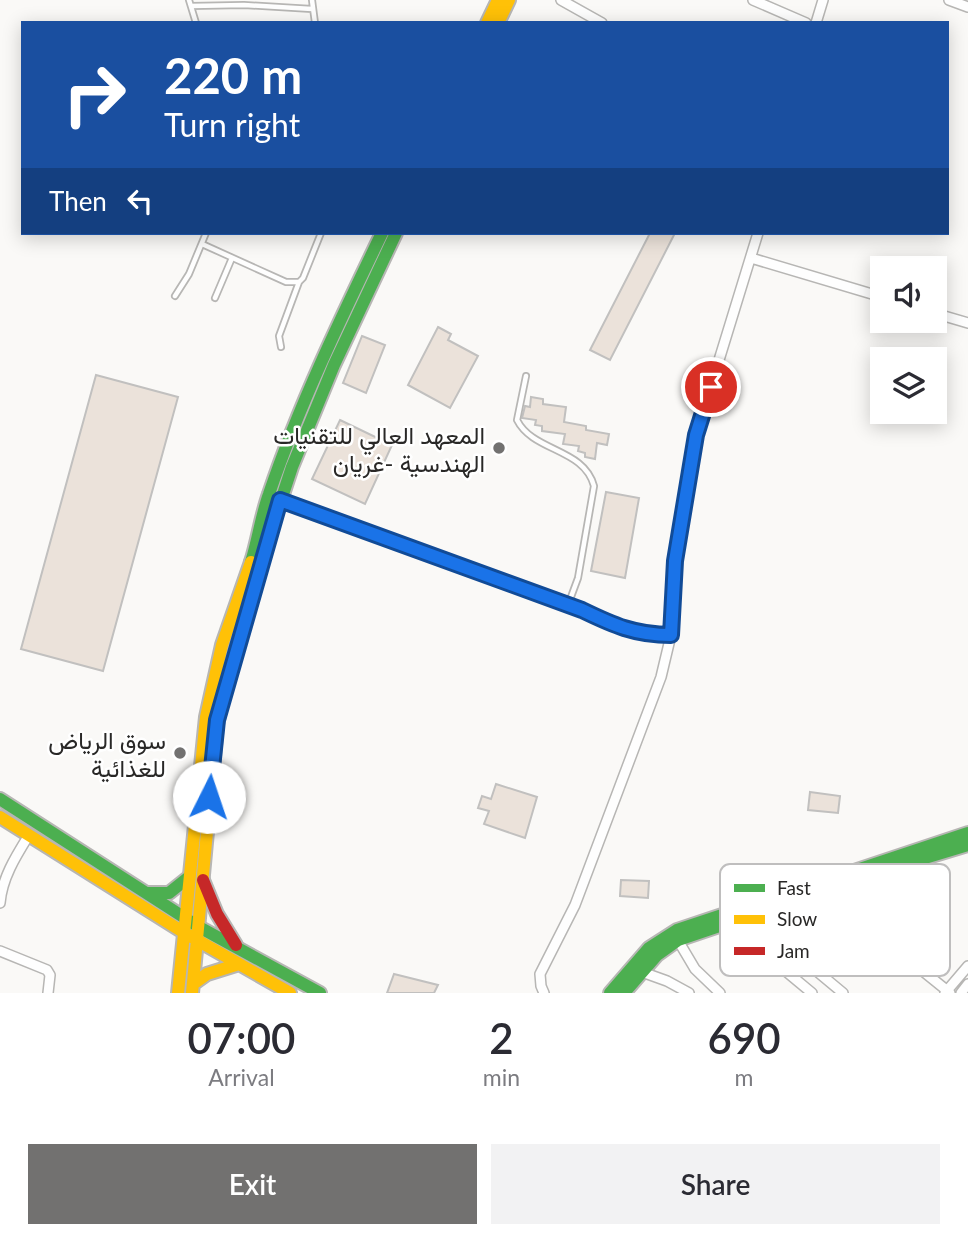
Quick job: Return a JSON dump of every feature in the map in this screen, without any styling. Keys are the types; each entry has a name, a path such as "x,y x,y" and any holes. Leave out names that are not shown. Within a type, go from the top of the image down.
{"main road":[{"path":"488,21 498,0"},
{"path":"499,21 509,0"},
{"path":"178,993 184,918 211,719 274,498 303,440 390,235"},
{"path":"193,988 203,880 211,719"},
{"path":"0,799 184,918 198,934 240,958 290,993"},
{"path":"0,817 183,932 198,934"},
{"path":"883,864 968,833"},
{"path":"901,864 968,845"},
{"path":"146,893 169,893 189,877"},
{"path":"203,880 212,907 240,958 320,993"},
{"path":"610,993 649,948 720,921"},
{"path":"624,993 676,936 720,925"},
{"path":"193,988 207,974 240,958"}],"street":[{"path":"561,0 598,21"},
{"path":"753,0 801,21"},
{"path":"818,21 823,0"},
{"path":"949,0 968,7"},
{"path":"544,993 540,974 575,905 661,677 671,635 675,561 696,435 757,235"},
{"path":"751,258 870,293"},
{"path":"947,317 968,323"},
{"path":"0,903 1,889 29,835"},
{"path":"676,936 695,969 720,993"},
{"path":"0,951 47,970 50,975 48,993"},
{"path":"928,976 948,992 968,966"},
{"path":"642,972 689,993"},
{"path":"792,976 812,993"},
{"path":"823,976 843,993"},
{"path":"961,993 968,984"}],"lane":[{"path":"312,0 315,21"},
{"path":"196,21 190,3 312,9"},
{"path":"175,296 189,274 205,235"},
{"path":"281,346 279,335 320,235"},
{"path":"202,244 286,282 299,282"},
{"path":"215,298 232,258"},
{"path":"526,376 517,419 520,426 534,439 581,464 594,486 578,578 568,605"},
{"path":"274,498 568,605 623,629 646,635 671,635"}],"building":[{"path":"649,235 674,235 610,360 590,350"},
{"path":"438,327 451,334 448,340 478,356 450,408 408,385"},
{"path":"362,336 385,345 366,393 343,383"},
{"path":"96,375 178,397 103,671 21,649"},
{"path":"531,397 543,399 543,404 566,407 564,422 609,434 607,445 597,443 595,459 585,457 585,453 578,451 579,446 563,444 565,434 542,431 542,426 535,425 536,420 522,418 525,406 530,407"},
{"path":"340,420 392,445 365,504 312,479"},
{"path":"606,492 639,498 625,578 591,571"},
{"path":"496,784 537,797 525,838 484,824 489,811 478,808 482,796 491,799"},
{"path":"810,792 840,796 838,813 808,810"},
{"path":"621,880 649,881 648,898 620,896"},
{"path":"394,974 438,985 434,993 387,993"}],"traffic: fast":[{"path":"251,562 266,502 307,395 381,235"},
{"path":"217,724 228,675 263,555 292,467 334,365 395,235"},
{"path":"0,799 199,927 320,993"},
{"path":"875,864 968,833"},
{"path":"905,864 968,845"},
{"path":"147,893 169,893 189,877"},
{"path":"610,993 649,948 677,930 720,916"},
{"path":"624,993 657,955 678,940 720,926"}],"traffic: slow":[{"path":"488,21 498,0"},
{"path":"499,21 509,0"},
{"path":"178,993 206,717 222,645 251,562"},
{"path":"192,993 217,724"},
{"path":"0,817 183,932 290,993"},
{"path":"193,984 207,974 239,964"}],"traffic: jam":[{"path":"203,880 217,914 236,945"}],"place":[{"name":"المعهد العالي للتقنيات الهندسية -غريان","path":"499,448"},
{"name":"سوق الرياض للغذائية","path":"180,753"}],"route":[{"path":"209,797 217,720 280,500 582,610 623,629 646,635 671,635 675,561 696,435 711,387"}]}
